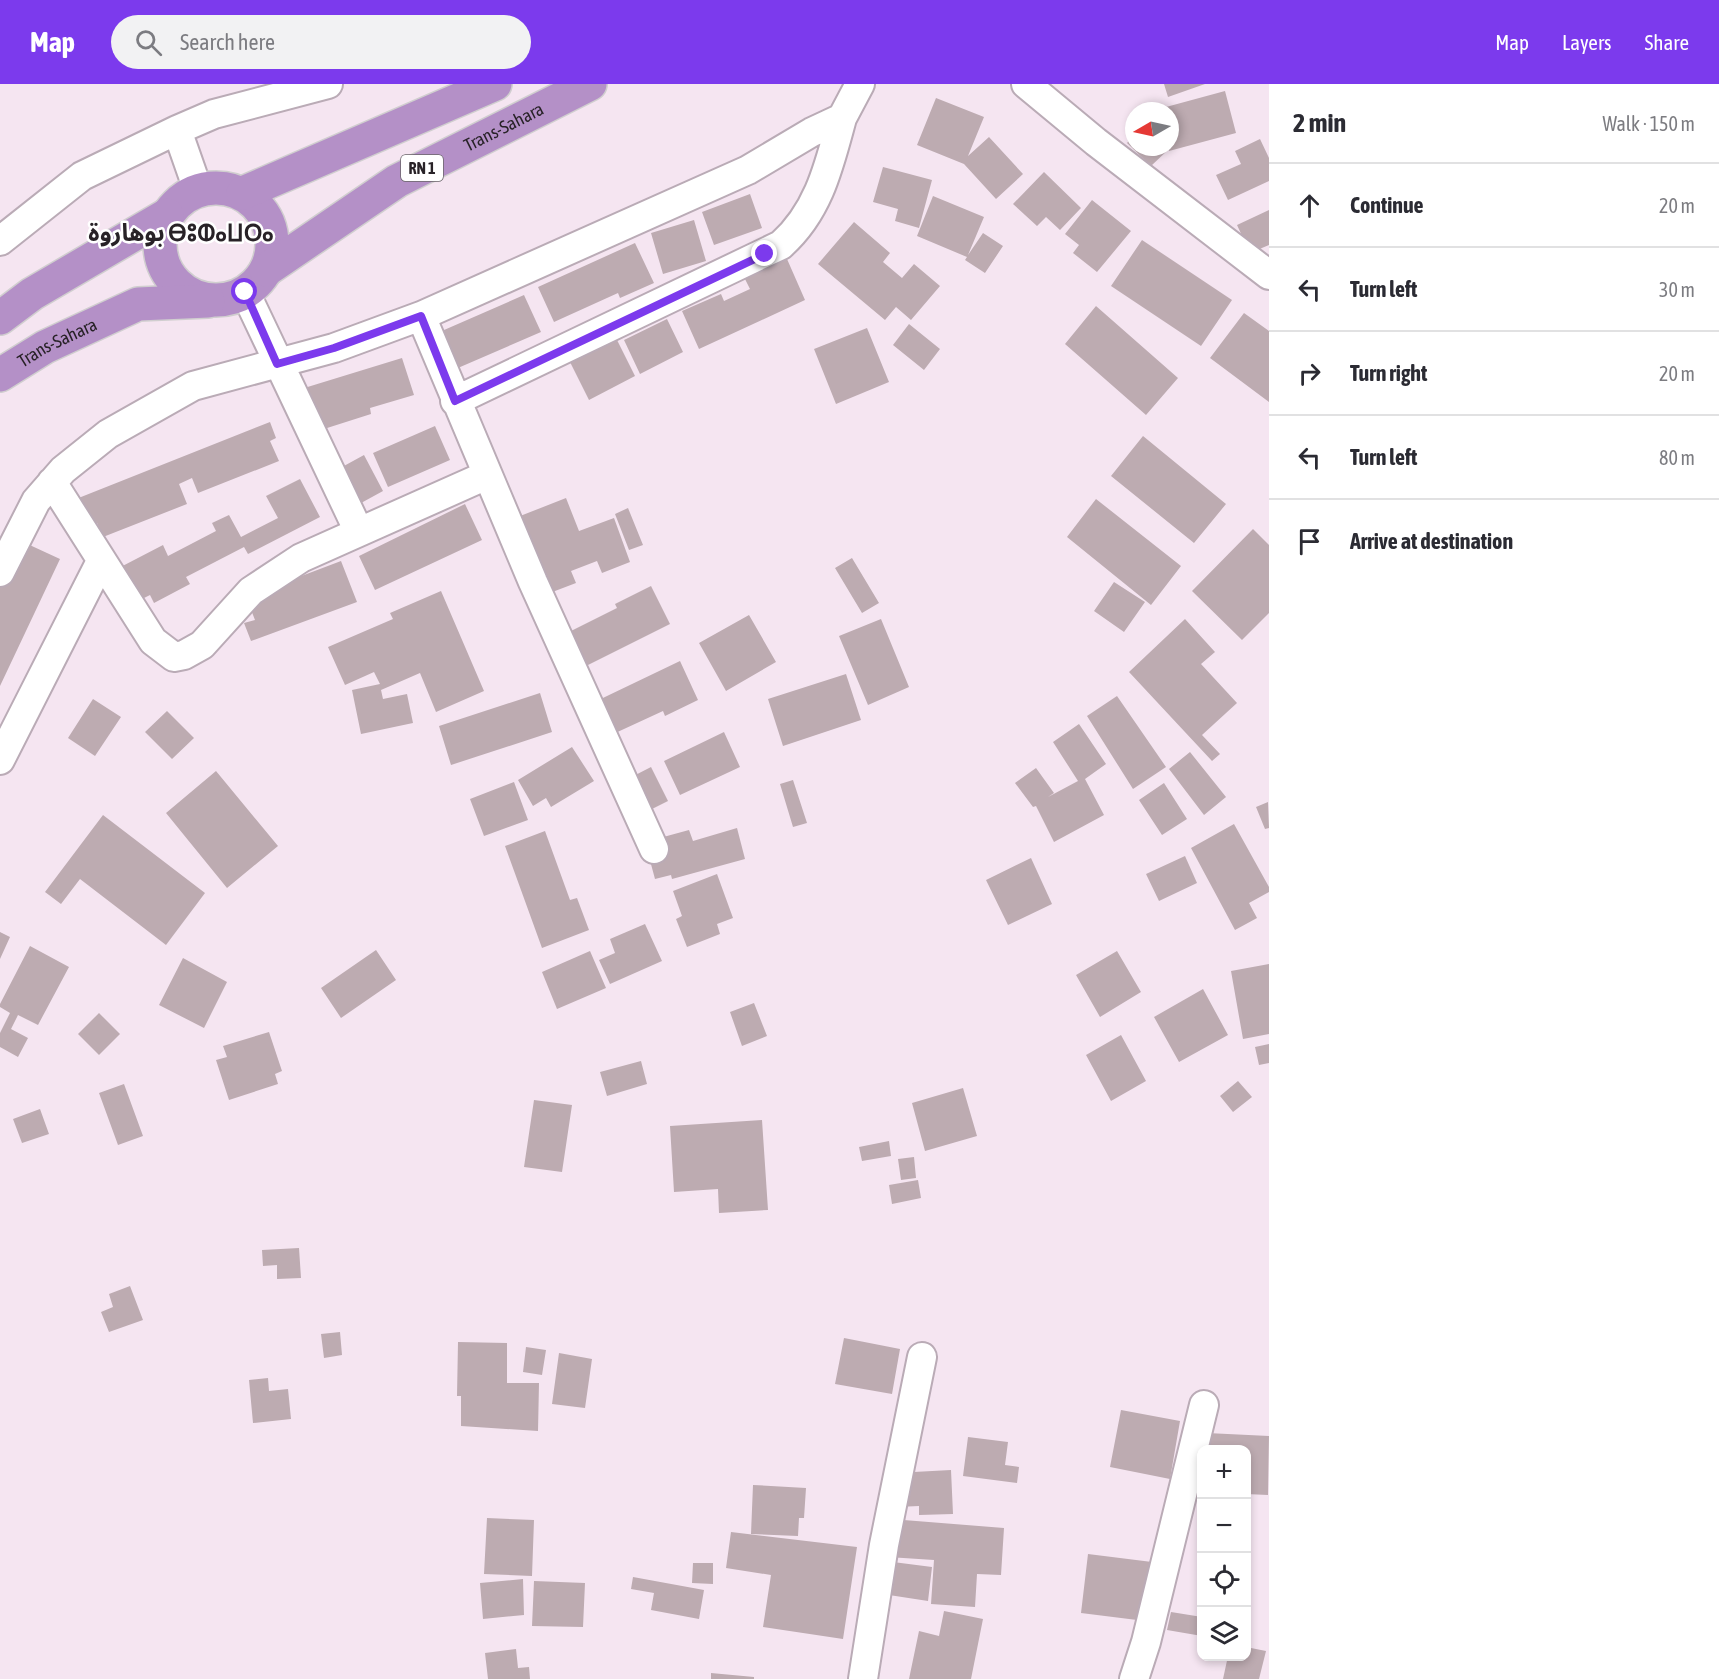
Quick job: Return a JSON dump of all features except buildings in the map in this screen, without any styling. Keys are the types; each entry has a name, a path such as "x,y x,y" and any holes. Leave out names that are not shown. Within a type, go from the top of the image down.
{"highway":[{"name":"RN 1","path":"243,193 495,84"},
{"name":"Trans-Sahara","path":"0,375 45,347 138,304 244,288 397,182 590,84"},
{"path":"0,318 32,294 167,215 180,199 198,190 224,188 243,193 264,215 271,233 272,252 244,288 204,300 188,294 174,283 164,267 159,241 167,215"}],"street":[{"path":"0,241 82,176 177,130 214,114 328,84"},
{"path":"455,401 781,245 800,228 817,197 842,118 860,84"},
{"path":"1026,84 1096,142 1269,275"},
{"path":"0,572 36,501 63,470 108,434 194,386 334,348 421,316 748,170 812,132 842,118"},
{"path":"177,130 198,190"},
{"path":"244,288 277,364 359,532"},
{"path":"421,316 487,475 654,849"},
{"path":"52,482 153,641 174,657 184,655 202,645 259,586 301,558 487,475"},
{"path":"0,760 101,561"},
{"path":"863,1679 884,1545 922,1357"},
{"path":"1134,1679 1167,1561 1204,1405"}],"district":[{"name":"بوهاروة ⴱⵓⵀⴰⵡⵔⴰ","path":"181,233"}],"route":[{"path":"245,292 277,364 334,348 421,316 455,401 765,254"}]}
